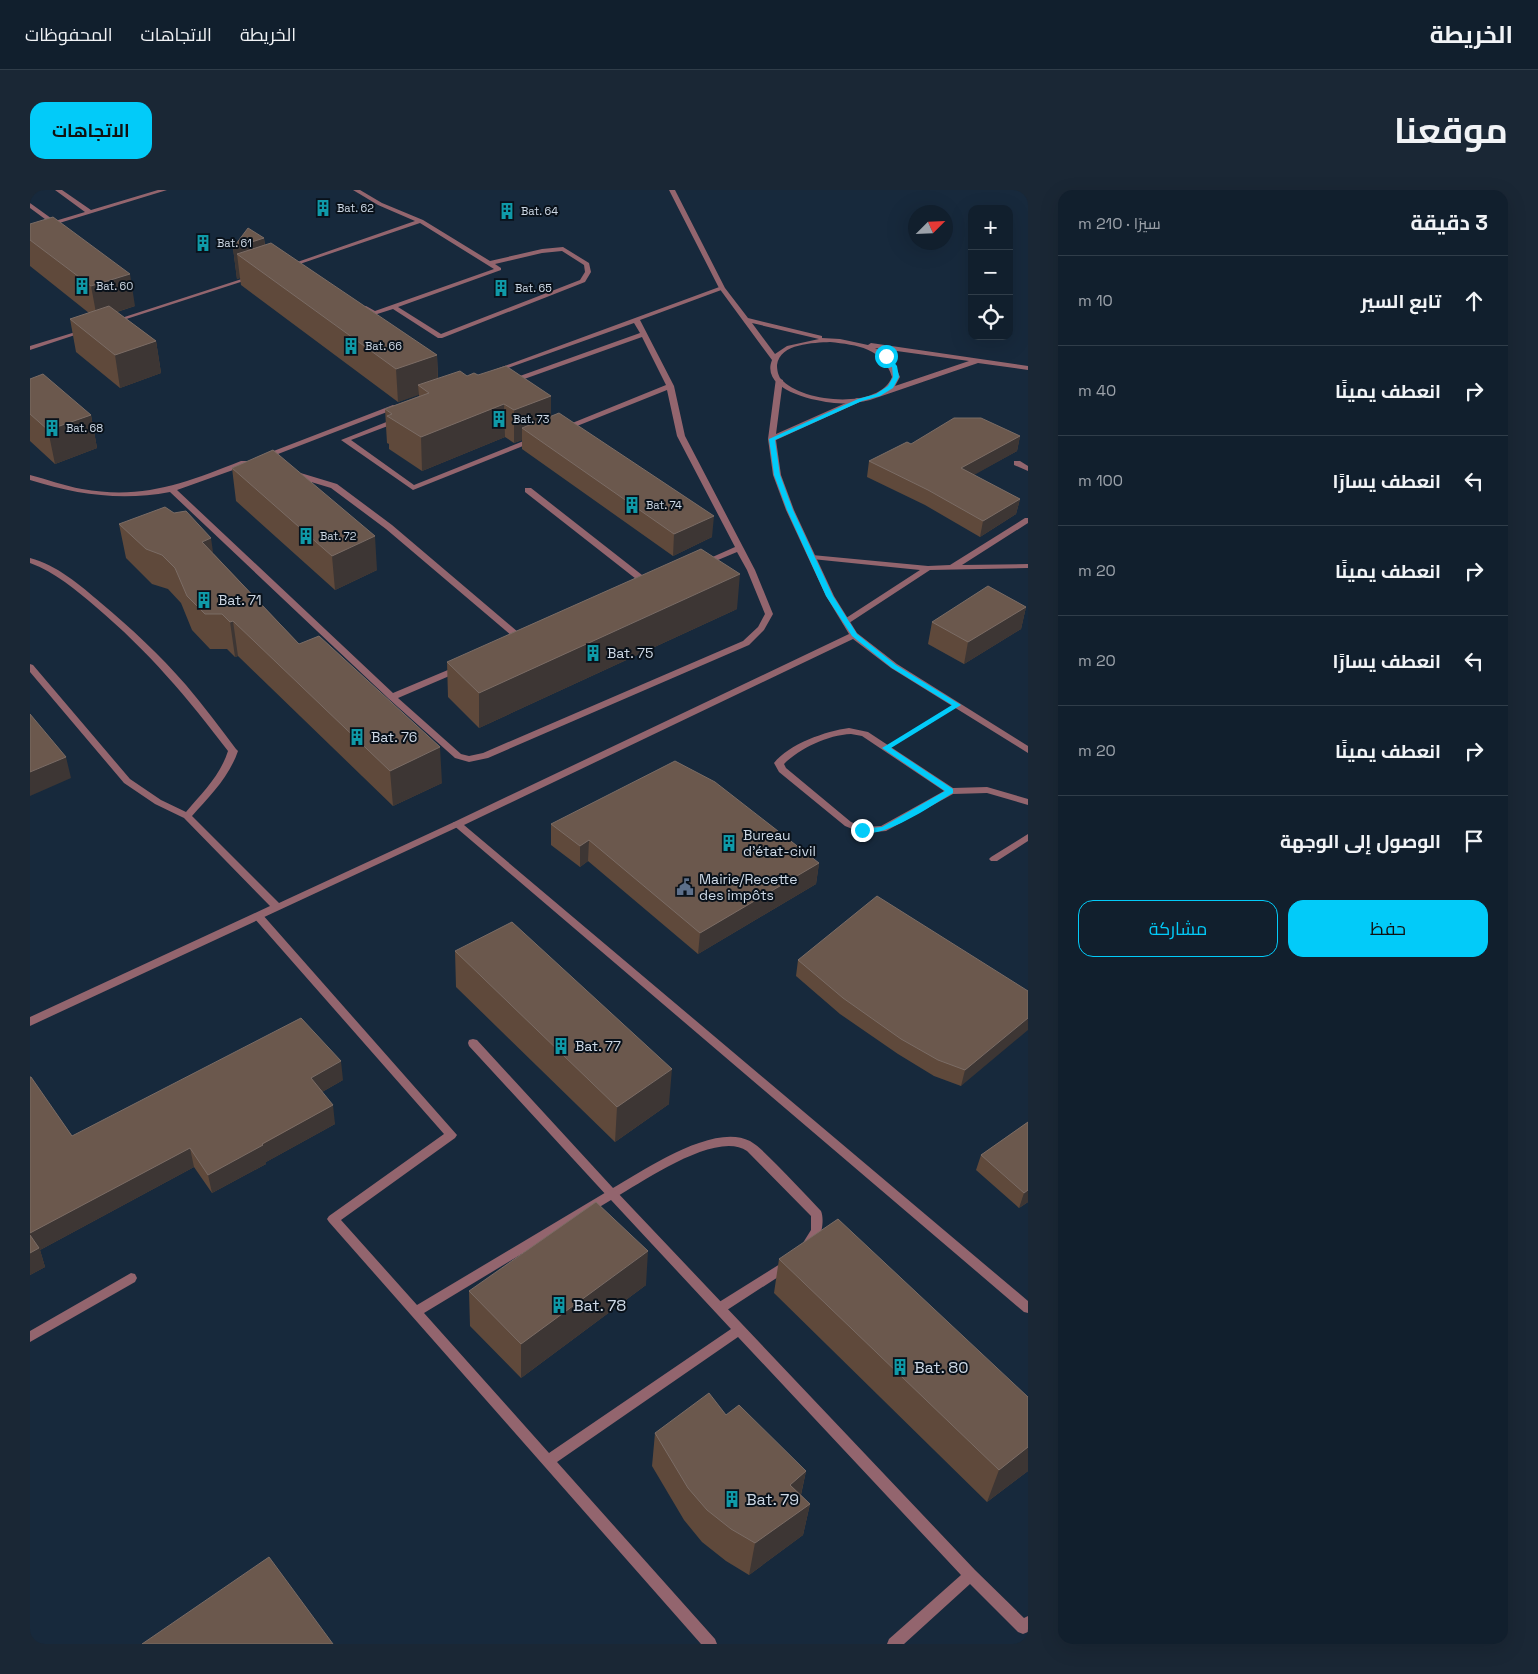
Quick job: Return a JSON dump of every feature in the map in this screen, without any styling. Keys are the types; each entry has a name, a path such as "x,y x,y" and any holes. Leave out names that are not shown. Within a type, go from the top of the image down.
{"street":[{"path":"58,190 90,212"},
{"path":"30,230 164,190"},
{"path":"356,190 380,204 421,221 499,269 374,313 357,302"},
{"path":"672,190 722,288 775,359"},
{"path":"30,205 54,223"},
{"path":"281,269 421,221"},
{"path":"393,306 440,337 583,281 588,272 587,264 563,249 542,251 490,263"},
{"path":"299,263 308,268"},
{"path":"105,324 262,274"},
{"path":"488,374 722,288"},
{"path":"172,489 392,697 458,756 469,759 485,756 746,643 761,628 769,614 739,548 681,436 670,386 636,320"},
{"path":"746,320 830,340 1028,368"},
{"path":"30,348 95,327"},
{"path":"504,384 643,334"},
{"path":"830,340 795,345 782,351 775,359 773,370 779,380 793,390 813,398 837,401 860,400"},
{"path":"852,342 871,348 886,356 894,366 896,377 890,387 878,395"},
{"path":"772,439 860,400 981,360"},
{"path":"779,380 772,439 777,475 830,596 854,635 894,666 1028,750"},
{"path":"560,430 670,386"},
{"path":"258,458 406,404"},
{"path":"401,420 346,440 413,488 541,437"},
{"path":"30,477 54,486 93,495 139,495 172,489 248,462 264,467"},
{"path":"1017,464 1028,469"},
{"path":"285,472 334,486 389,527 518,643 532,637"},
{"path":"528,490 650,586"},
{"path":"952,567 1028,520"},
{"path":"695,567 739,548"},
{"path":"812,557 928,568 1028,566"},
{"path":"30,560 50,567 103,608 182,686 233,751 230,762 213,787 187,816"},
{"path":"846,622 928,568"},
{"path":"641,590 659,582"},
{"path":"30,1022 457,824 854,635"},
{"path":"392,697 470,664"},
{"path":"30,667 126,781 158,802 187,816 277,907"},
{"path":"950,791 865,734 848,731 831,735 785,756 779,763 782,770 848,824 862,830 883,829 950,791 987,790 1028,802"},
{"path":"457,824 1028,1308"},
{"path":"994,859 1028,837"},
{"path":"258,916 451,1136 333,1218 710,1644"},
{"path":"472,1043 970,1575 1023,1627 1028,1623"},
{"path":"416,1312 612,1194 701,1145 729,1141 747,1145 817,1214 817,1231 802,1255 720,1308"},
{"path":"30,1337 132,1278"},
{"path":"548,1461 740,1329"},
{"path":"894,1644 970,1575"}],"path":[{"path":"886,748 958,705"}],"building":[{"path":"53,217 130,274 91,286 30,240 30,224"},
{"path":"248,228 264,238 233,248"},
{"path":"271,243 437,355 396,369 237,254"},
{"path":"109,306 156,341 115,355 70,319"},
{"path":"506,366 551,396 514,410 504,404 421,437 387,416 392,414 385,409 429,393 418,385 460,371 467,376 474,373 478,375"},
{"path":"43,374 91,415 48,430 30,414 30,379"},
{"path":"559,413 714,516 674,534 522,428"},
{"path":"954,418 981,418 1020,436 961,468 1020,499 983,521 928,490 869,461 907,442 911,444"},
{"path":"273,450 375,536 332,556 232,468"},
{"path":"165,507 174,513 186,511 211,538 202,542 299,644 319,636 440,747 390,771 233,621 230,622 222,614 205,614 187,596 175,568 162,555 146,549 119,524"},
{"path":"701,549 740,574 479,693 447,662"},
{"path":"988,586 1026,607 968,642 932,622"},
{"path":"30,714 66,757 30,772"},
{"path":"675,761 715,782 819,863 700,933 589,840 580,846 551,824"},
{"path":"877,896 1028,991 1028,1018 965,1070 938,1060 901,1039 843,998 798,960"},
{"path":"512,922 672,1069 617,1107 455,951"},
{"path":"301,1018 341,1061 311,1078 333,1105 208,1175 190,1148 30,1233 30,1077 72,1136"},
{"path":"1028,1122 1028,1190 1024,1193 981,1155"},
{"path":"596,1202 648,1251 521,1344 469,1291"},
{"path":"838,1219 1028,1397 1028,1447 999,1470 779,1259"},
{"path":"30,1235 39,1248 30,1253"},
{"path":"709,1393 726,1415 739,1405 806,1471 790,1485 810,1504 755,1543 731,1529 707,1510 688,1488 655,1433"},
{"path":"269,1557 333,1644 142,1644"}],"place":[{"name":"Bat. 62","path":"323,208"},
{"name":"Bat. 64","path":"507,211"},
{"name":"Bat. 61","path":"203,243"},
{"name":"Bat. 60","path":"82,286"},
{"name":"Bat. 65","path":"501,288"},
{"name":"Bat. 66","path":"351,346"},
{"name":"Bat. 73","path":"499,419"},
{"name":"Bat. 68","path":"52,428"},
{"name":"Bat. 74","path":"632,505"},
{"name":"Bat. 72","path":"306,536"},
{"name":"Bat. 71","path":"204,600"},
{"name":"Bat. 75","path":"593,653"},
{"name":"Bat. 76","path":"357,737"},
{"name":"Bureau d'état-civil","path":"729,843"},
{"name":"Mairie/Recette des impôts","path":"685,887"},
{"name":"Bat. 77","path":"561,1046"},
{"name":"Bat. 78","path":"559,1305"},
{"name":"Bat. 80","path":"900,1367"},
{"name":"Bat. 79","path":"732,1499"}],"route":[{"path":"862,830 883,829 950,791 886,748 958,705 894,666 854,635 830,596 790,510 777,475 772,439 860,400 878,395 890,387 896,377 894,366 886,356"}]}
